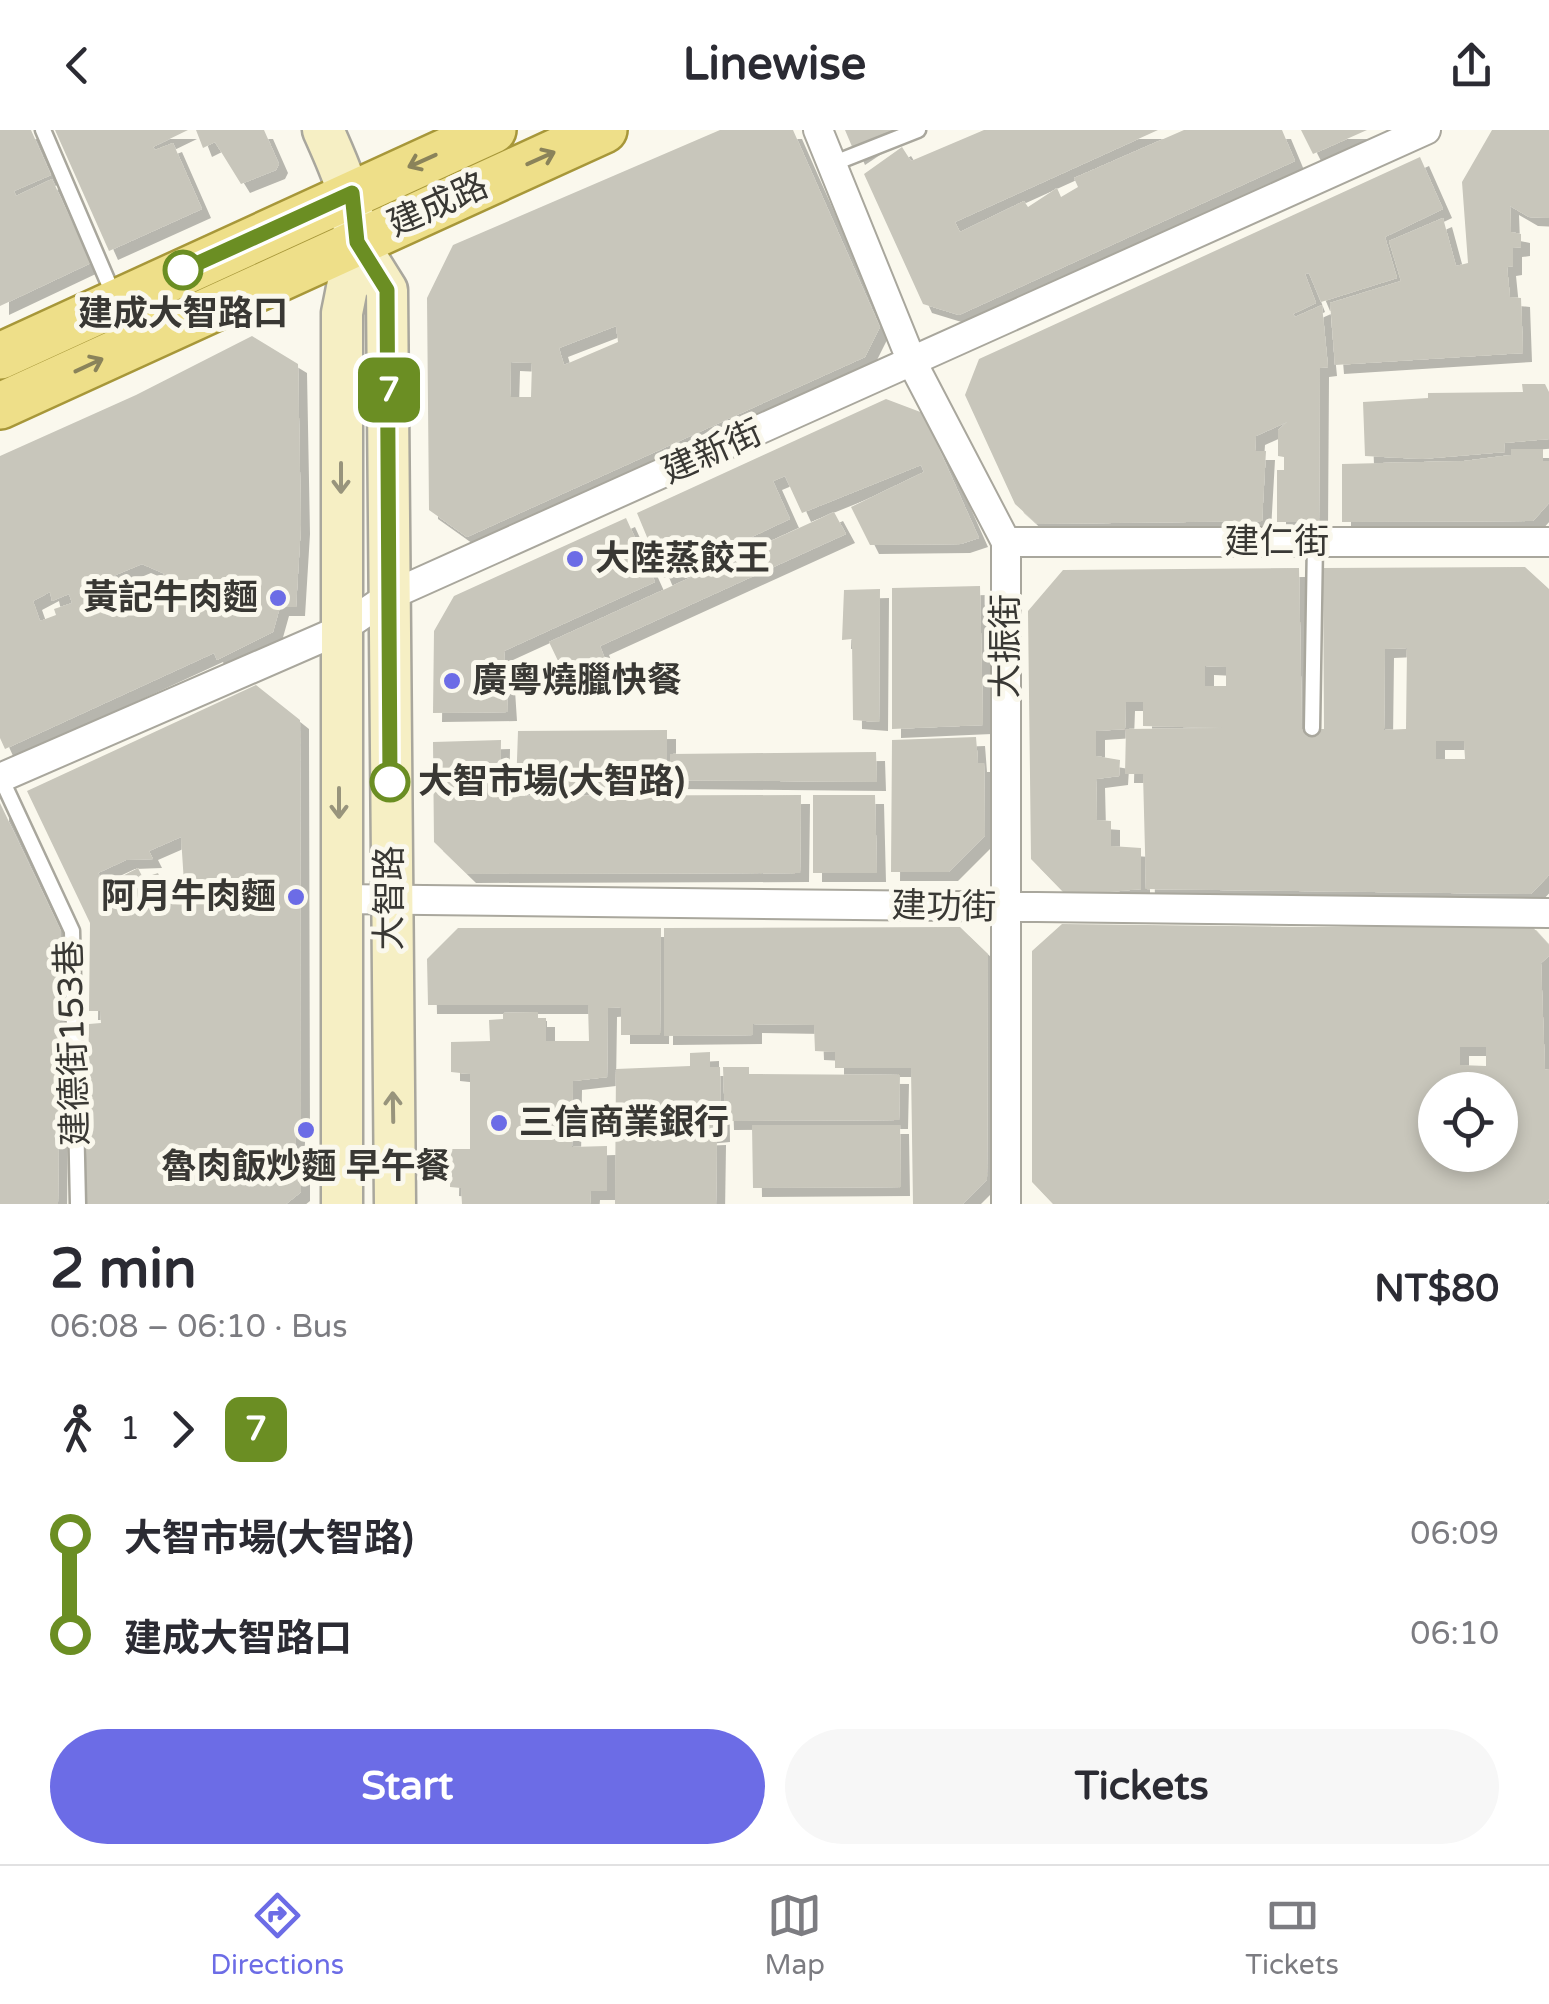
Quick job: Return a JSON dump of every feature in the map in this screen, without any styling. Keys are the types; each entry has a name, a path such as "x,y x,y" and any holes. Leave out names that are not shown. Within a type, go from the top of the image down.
{"main road":[{"name":"建成路","path":"0,356 493,130"},
{"name":"建成路","path":"0,406 604,130"}],"street":[{"name":"大智路","path":"323,130 352,193 357,242 342,313 342,1204"},
{"name":"大振街","path":"818,130 912,362 1006,542 1006,1204"},
{"name":"建新街","path":"0,777 340,630 391,595 1408,134"},
{"name":"大智路","path":"357,242 387,290 395,1204"},
{"name":"建仁街","path":"1006,542 1549,542"},
{"name":"建功街","path":"339,899 1549,912"}],"lane":[{"path":"43,130 116,301"},
{"path":"832,164 918,130"},
{"path":"1312,728 1314,542"},
{"name":"建德街153巷","path":"0,777 72,931 78,1204"}],"building":[{"path":"0,130 31,130 51,175 14,191 16,196 52,179 91,263 0,306"},
{"path":"55,130 188,130 153,147 155,150 173,143 202,209 109,251"},
{"path":"196,130 264,130 279,164 276,170 241,184 215,142 203,148"},
{"path":"720,130 793,130 880,327 865,357 467,537 429,510 427,298 453,245","holes":["616,326 618,342 564,365 559,348","511,362 532,363 531,397 510,397"]},
{"path":"845,130 895,130 856,156"},
{"path":"984,130 1158,130 955,222 960,232 1024,201 1028,207 1057,188 1061,197 1078,187 1074,178 1184,130 1282,130 1295,161 959,315 923,304 864,174 902,147 911,161"},
{"path":"1301,130 1367,130 1313,154"},
{"path":"1492,130 1549,130 1549,218 1529,217 1510,206 1511,232 1521,234 1521,247 1513,248 1513,266 1507,267 1510,297 1521,298 1523,353 1335,365 1330,303 1401,281 1389,241 1443,218 1456,266 1468,263 1462,182"},
{"path":"1420,157 1443,209 1385,237 1397,278 1321,302 1309,273 1305,274 1316,303 1293,314 1295,317 1322,305 1328,367 1320,368 1319,522 1277,522 1277,470 1284,470 1284,457 1278,456 1278,430 1287,422 1256,436 1255,451 1266,451 1262,521 1037,524 1015,504 965,395 979,359"},
{"path":"252,336 298,364 301,525 296,607 280,607 273,632 217,660 214,653 5,749 0,738 0,456 136,395","holes":["142,564 165,574 136,589 139,594 105,608 94,584","50,592 52,601 69,594 72,603 54,609 56,615 40,621 33,601"]},
{"path":"1522,384 1545,384 1549,392 1549,439 1504,443 1505,452 1422,459 1365,456 1363,402 1428,398 1428,393 1523,392"},
{"path":"886,399 923,413 979,538 961,544 870,545 851,507 924,472 921,465 802,513 785,476 773,481 790,519 664,578 637,513"},
{"path":"1511,449 1543,449 1543,461 1549,461 1549,503 1533,521 1342,522 1342,464 1464,461 1511,455"},
{"path":"834,512 846,534 600,646 605,659 560,665 549,642"},
{"path":"626,518 655,582 504,651 508,712 433,713 434,631 454,596"},
{"path":"1525,567 1549,589 1549,875 1531,894 1146,889 1143,774 1125,774 1126,729 1222,728 1143,726 1143,702 1126,702 1125,729 1096,731 1096,756 1120,760 1119,776 1096,779 1097,820 1111,821 1111,846 1141,848 1141,889 1067,896 1031,859 1028,611 1063,570 1299,568 1302,729 1324,729 1323,568","holes":["1407,648 1406,729 1384,730 1385,649","1205,666 1226,667 1226,686 1205,686","1436,741 1464,741 1465,759 1436,759"]},
{"path":"980,586 983,725 892,729 892,588"},
{"path":"880,589 879,722 853,720 852,639 842,640 844,590"},
{"path":"256,685 300,720 301,1132 296,1132 295,1172 301,1172 301,1192 286,1204 85,1204 89,1024 101,1023 100,1011 89,1011 90,923 27,791","holes":["181,837 184,883 196,884 196,905 171,904 158,873 143,878 138,868 105,885 98,873 126,860 153,859 149,851"]},
{"path":"667,730 667,790 516,789 518,731"},
{"path":"976,737 978,763 984,763 985,836 949,872 891,872 892,740"},
{"path":"501,740 500,796 801,795 800,873 467,874 434,842 433,742"},
{"path":"876,752 877,782 670,780 670,754"},
{"path":"813,795 875,795 877,873 813,873"},
{"path":"0,803 61,931 58,1204 0,1204"},
{"path":"1527,921 1549,945 1549,956 1541,963 1545,1070 1549,1069 1549,1199 1545,1204 1053,1204 1032,1182 1032,951 1062,924 1308,927","holes":["1460,1047 1486,1047 1486,1066 1460,1065"]},
{"path":"960,927 988,954 987,1180 963,1204 913,1204 911,1068 835,1068 835,1052 815,1051 814,1025 753,1024 753,1035 664,1036 664,928"},
{"path":"458,928 661,928 660,1035 621,1035 621,1007 608,1008 607,1077 573,1081 572,1147 607,1146 607,1191 591,1191 590,1204 462,1204 461,1188 450,1187 451,1149 470,1149 470,1074 451,1072 451,1042 490,1041 489,1020 503,1019 503,1013 538,1012 538,1018 546,1018 546,1041 589,1041 588,1005 428,1005 427,959"},
{"path":"710,1052 710,1067 720,1067 721,1133 667,1138 717,1136 716,1204 615,1204 616,1069 690,1066 690,1053"},
{"path":"723,1067 749,1067 749,1074 900,1075 899,1120 725,1121"},
{"path":"752,1125 900,1125 901,1187 753,1188"}],"bus line":[{"name":"7","path":"183,270 352,193 357,242 387,290 390,782"}],"place":[{"name":"建成大智路口","path":"183,270"},
{"name":"大陸蒸餃王","path":"575,559"},
{"name":"黃記牛肉麵","path":"278,598"},
{"name":"廣粵燒臘快餐","path":"452,681"},
{"name":"大智市場(大智路)","path":"390,782"},
{"name":"阿月牛肉麵","path":"296,897"},
{"name":"三信商業銀行","path":"499,1123"},
{"name":"魯肉飯炒麵 早午餐","path":"306,1130"}]}
